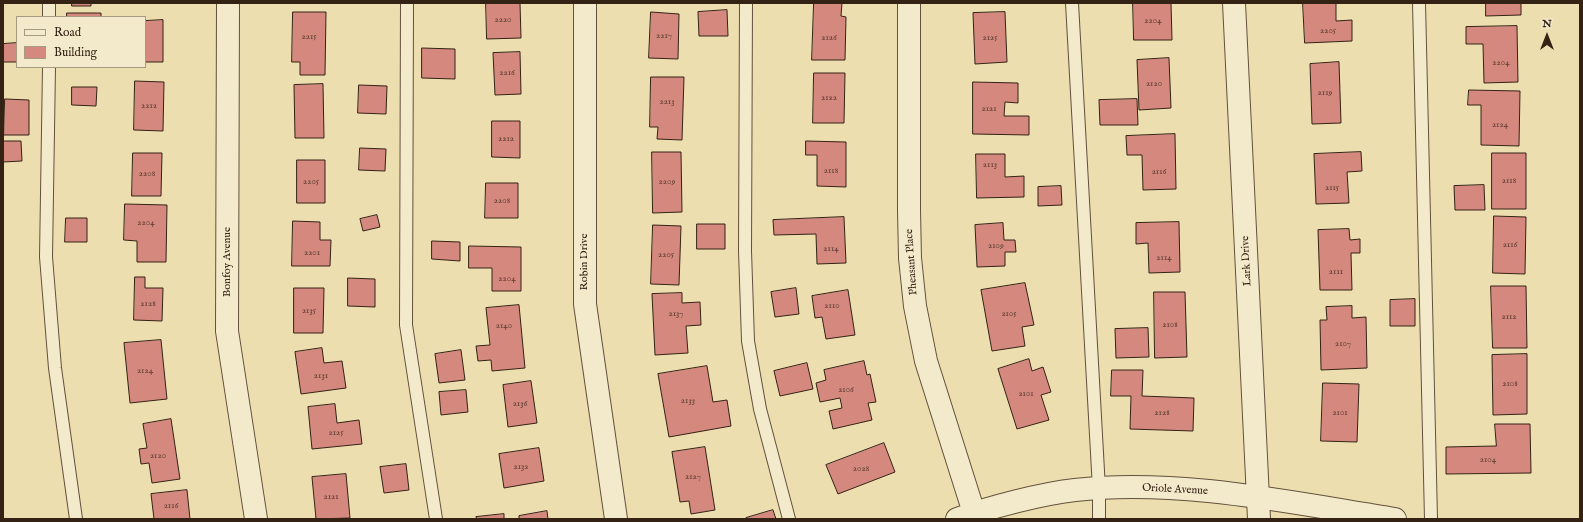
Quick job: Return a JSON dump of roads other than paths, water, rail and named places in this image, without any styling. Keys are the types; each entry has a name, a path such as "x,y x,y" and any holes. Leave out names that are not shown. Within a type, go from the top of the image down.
{"street":[{"name":"Bonfoy Avenue","path":"228,3 227,331 256,519"},
{"name":"Robin Drive","path":"585,3 584,304 616,519"},
{"name":"Pheasant Place","path":"909,3 909,210 910,258 915,306 926,361 966,516"},
{"name":"Lark Drive","path":"1234,3 1259,519"},
{"name":"Oriole Avenue","path":"966,516 1075,490 1129,488 1192,490 1259,497 1395,519"}],"lane":[{"path":"49,3 49,16"},
{"path":"407,3 406,326 436,519"},
{"path":"746,3 745,251 748,341 760,409 789,519"},
{"path":"1072,3 1099,489 1099,519"},
{"path":"1419,3 1431,519"},
{"path":"49,68 46,257 55,368 76,519"}]}
